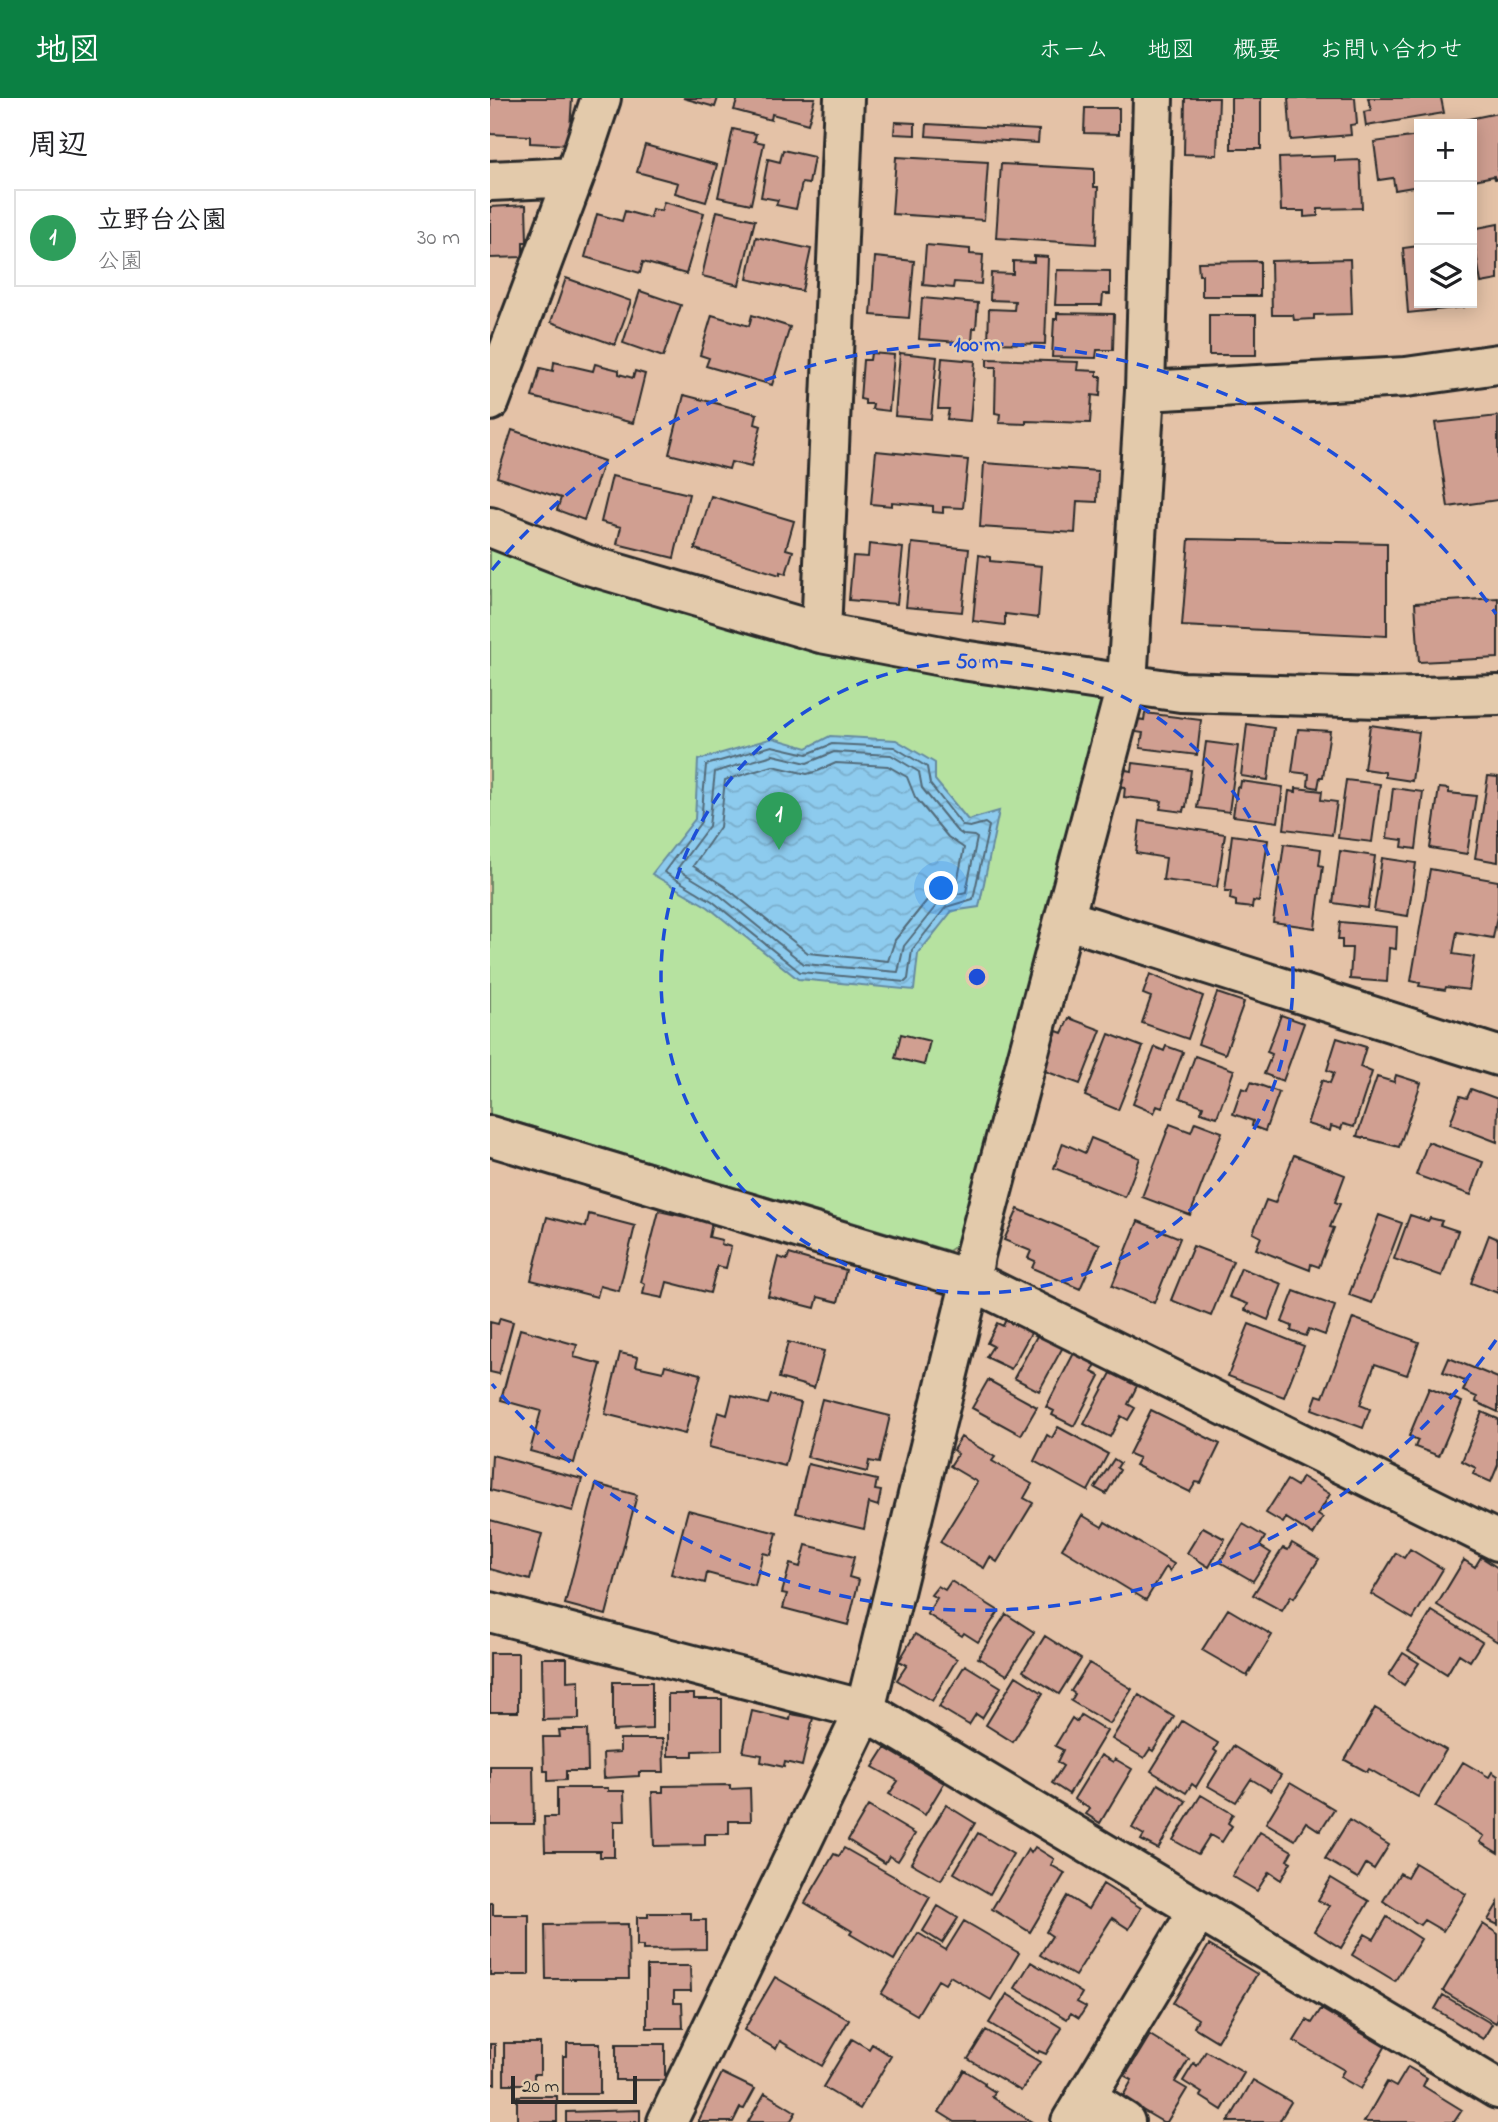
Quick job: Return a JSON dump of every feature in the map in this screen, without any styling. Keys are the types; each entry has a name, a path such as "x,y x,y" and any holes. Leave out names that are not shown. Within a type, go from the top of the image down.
{"street":[{"path":"490,401 601,98"},
{"path":"821,632 844,98"},
{"path":"667,2122 865,1710 975,1255 1126,683 1146,391 1153,98"},
{"path":"490,181 574,177"},
{"path":"1146,391 1406,377 1498,364"},
{"path":"490,527 585,564 821,632 962,660 1194,693 1380,698 1498,695"},
{"path":"1065,919 1498,1055"},
{"path":"490,1136 971,1280 1498,1541"},
{"path":"490,1612 865,1710 1498,2090"},
{"path":"1125,2122 1078,2110 1198,1911"}],"green space":[{"path":"490,542 1098,695 1106,707 962,1241 949,1251 490,1114"}],"water":[{"path":"830,736 896,740 935,763 935,780 968,820 999,811 979,907 952,911 918,954 914,990 798,979 708,907 652,874 695,819 698,760 773,738 807,748"}],"building":[{"path":"490,98 572,98 569,145 530,143 530,136 490,134"},
{"path":"683,98 718,98 715,107"},
{"path":"738,98 815,98 808,124 772,114 771,120 734,110"},
{"path":"1185,98 1219,98 1217,155 1184,154"},
{"path":"1231,98 1261,98 1261,149 1231,149"},
{"path":"1288,98 1355,98 1357,124 1350,125 1351,135 1291,140"},
{"path":"1368,98 1441,98 1444,113 1366,126 1364,112 1371,110"},
{"path":"1085,108 1119,108 1119,134 1084,133"},
{"path":"1498,113 1498,179 1494,176 1477,179 1477,119 1469,119"},
{"path":"895,122 915,123 915,135 894,134"},
{"path":"927,124 1039,130 1038,143 926,136"},
{"path":"733,129 756,134 754,141 764,143 751,204 718,197"},
{"path":"1414,137 1414,187 1395,190 1393,178 1379,180 1374,142"},
{"path":"645,145 717,165 706,202 675,193 678,183 637,172"},
{"path":"783,150 814,157 809,184 802,183 796,209 776,205 778,200 761,197 768,159 780,162"},
{"path":"1335,156 1335,161 1360,160 1362,208 1318,209 1318,216 1304,217 1304,211 1281,211 1279,158"},
{"path":"896,157 988,162 984,220 892,214"},
{"path":"1001,164 1094,169 1094,187 1098,187 1096,244 996,238"},
{"path":"664,202 704,213 686,274 643,262 640,273 585,257 597,214 622,221 625,211 650,218 652,209 661,211"},
{"path":"526,205 527,242 523,242 523,257 490,258 490,207"},
{"path":"717,211 755,220 739,285 702,276"},
{"path":"1498,224 1498,280 1481,283 1477,259 1477,228"},
{"path":"756,237 811,249 802,291 747,279"},
{"path":"926,245 970,249 970,254 983,255 981,284 954,282 953,288 923,285"},
{"path":"1414,247 1414,308 1455,308 1408,313 1403,248"},
{"path":"1034,256 1048,257 1045,344 988,343 989,309 1014,310 1015,301 990,300 991,273 1013,274 1013,261 1034,262"},
{"path":"875,257 914,261 909,318 871,315"},
{"path":"1350,259 1352,314 1314,315 1314,319 1294,320 1293,315 1272,315 1271,261"},
{"path":"1260,261 1260,296 1202,296 1202,275 1199,275 1198,262"},
{"path":"1057,270 1110,271 1110,294 1103,294 1102,305 1055,305"},
{"path":"566,278 631,301 615,345 551,322"},
{"path":"640,291 681,305 663,357 623,343"},
{"path":"922,298 978,303 972,343 919,339"},
{"path":"1057,313 1114,314 1113,350 1097,350 1096,358 1052,357 1054,319 1057,319"},
{"path":"712,315 749,326 752,315 790,327 772,385 706,366 709,358 700,355"},
{"path":"1209,315 1256,315 1256,355 1209,355"},
{"path":"871,353 894,355 889,411 872,409 873,404 865,404 865,400 860,399 863,360 870,360"},
{"path":"900,353 937,357 931,419 895,416"},
{"path":"942,358 975,361 970,421 947,419 949,409 938,409"},
{"path":"987,359 1078,362 1077,370 1097,371 1097,376 1101,376 1100,396 1092,395 1090,423 999,423 1000,414 995,413 996,367 987,367"},
{"path":"554,362 593,371 595,364 619,370 619,374 633,378 635,371 645,374 633,423 532,397 540,368 553,371"},
{"path":"684,395 757,414 755,424 761,426 751,467 731,462 729,469 669,454"},
{"path":"1498,416 1498,500 1448,507 1435,423"},
{"path":"512,430 604,461 584,520 557,510 561,498 497,477"},
{"path":"876,451 968,460 963,508 943,507 943,513 933,512 933,506 892,502 892,506 871,504"},
{"path":"984,463 1098,471 1097,502 1077,501 1075,533 980,527"},
{"path":"612,476 689,494 674,558 617,544 621,527 601,522"},
{"path":"711,496 794,521 786,549 793,551 786,574 780,572 780,575 695,549"},
{"path":"1189,539 1387,543 1387,636 1182,626"},
{"path":"912,543 969,549 962,612 906,607"},
{"path":"869,544 903,548 897,604 849,600 853,556 868,557"},
{"path":"979,555 990,557 990,561 1042,566 1038,618 1005,614 1005,625 973,621"},
{"path":"1498,598 1498,658 1419,662 1415,603"},
{"path":"1145,713 1201,720 1197,755 1140,748 1143,733 1136,732 1137,719 1144,720"},
{"path":"1247,724 1274,728 1268,780 1241,776"},
{"path":"1370,725 1419,732 1412,781 1385,777 1385,772 1364,769"},
{"path":"1298,729 1330,731 1323,777 1320,777 1318,788 1308,786 1309,774 1292,772"},
{"path":"1206,742 1238,746 1229,812 1197,808"},
{"path":"1133,763 1191,770 1183,812 1160,809 1162,801 1124,797 1125,787 1116,786 1119,769 1132,771"},
{"path":"1488,776 1498,777 1498,862 1475,858"},
{"path":"1346,780 1380,784 1372,842 1338,838"},
{"path":"1241,781 1283,787 1278,822 1233,816 1237,787 1240,788"},
{"path":"1296,788 1322,791 1321,800 1337,802 1332,835 1284,829 1289,791 1296,792"},
{"path":"1393,788 1423,792 1416,849 1402,847 1403,840 1387,838"},
{"path":"1439,788 1449,789 1449,793 1476,796 1467,854 1430,848"},
{"path":"1140,821 1225,834 1217,887 1163,880 1166,858 1136,853"},
{"path":"1232,835 1268,840 1259,902 1253,901 1252,908 1236,906 1236,901 1230,899 1231,891 1225,891"},
{"path":"1284,844 1321,849 1319,865 1323,866 1315,928 1273,922"},
{"path":"1340,851 1375,856 1368,908 1333,903"},
{"path":"1382,858 1416,863 1408,916 1374,911"},
{"path":"1430,869 1498,881 1498,911 1493,938 1457,932 1453,954 1474,957 1469,990 1419,986 1420,983 1411,981"},
{"path":"1340,922 1397,927 1396,949 1389,948 1387,982 1350,979 1352,948 1342,948 1342,940 1338,940"},
{"path":"1150,974 1203,996 1188,1039 1142,1023 1151,997 1143,994"},
{"path":"1217,993 1244,1002 1225,1054 1198,1044"},
{"path":"1281,1015 1304,1023 1283,1081 1264,1074 1272,1054 1267,1052"},
{"path":"1069,1018 1101,1030 1080,1084 1042,1070 1057,1031 1062,1033"},
{"path":"901,1034 930,1041 924,1065 895,1058"},
{"path":"1109,1034 1143,1047 1118,1110 1085,1096"},
{"path":"1337,1038 1366,1047 1360,1067 1372,1072 1354,1127 1343,1124 1341,1129 1331,1126 1330,1131 1307,1124 1322,1080 1330,1083 1334,1073 1327,1070"},
{"path":"1166,1046 1183,1052 1162,1108 1157,1106 1154,1113 1133,1104 1155,1047 1164,1051"},
{"path":"1195,1056 1234,1070 1217,1117 1201,1112 1203,1106 1180,1098"},
{"path":"1396,1075 1421,1083 1399,1147 1357,1136 1377,1077 1394,1082"},
{"path":"1251,1082 1279,1092 1265,1131 1252,1126 1253,1121 1233,1114 1242,1088 1248,1090"},
{"path":"1471,1089 1498,1099 1497,1142 1450,1124 1460,1096 1467,1098"},
{"path":"1195,1122 1222,1132 1190,1215 1142,1197 1170,1124 1191,1132"},
{"path":"1091,1138 1140,1158 1125,1197 1054,1168 1063,1143 1085,1153"},
{"path":"1428,1142 1483,1162 1471,1195 1416,1175"},
{"path":"1294,1155 1345,1175 1335,1202 1340,1204 1330,1227 1334,1228 1319,1267 1311,1264 1310,1270 1256,1249 1261,1237 1253,1233 1266,1200 1275,1203"},
{"path":"1018,1209 1100,1244 1080,1289 1032,1268 1035,1261 1028,1258 1031,1251 1004,1240"},
{"path":"659,1211 712,1223 709,1237 722,1240 721,1244 731,1247 726,1268 717,1266 710,1293 667,1282 663,1298 643,1294 645,1284 641,1282"},
{"path":"589,1214 635,1226 619,1291 600,1286 597,1297 531,1280 547,1217 586,1227"},
{"path":"1379,1215 1402,1223 1372,1303 1349,1295"},
{"path":"1410,1215 1428,1221 1430,1218 1442,1221 1440,1225 1458,1231 1442,1276 1394,1259"},
{"path":"1138,1221 1180,1238 1154,1303 1112,1286"},
{"path":"1489,1235 1498,1239 1498,1293 1471,1283"},
{"path":"1193,1246 1233,1261 1211,1316 1171,1300"},
{"path":"789,1254 846,1270 838,1302 818,1297 815,1308 768,1296 778,1257 787,1260"},
{"path":"1241,1268 1282,1284 1268,1320 1245,1310 1248,1304 1229,1297"},
{"path":"1294,1291 1335,1306 1325,1335 1309,1329 1306,1336 1291,1331 1292,1326 1282,1322"},
{"path":"1007,1317 1032,1331 1011,1369 986,1357 993,1346 987,1343 997,1323 1003,1326"},
{"path":"500,1318 513,1322 499,1374 490,1372 490,1322 498,1324"},
{"path":"1353,1318 1419,1342 1407,1375 1375,1364 1360,1405 1370,1409 1363,1428 1312,1409 1317,1395 1323,1397"},
{"path":"1249,1324 1304,1346 1284,1397 1228,1376"},
{"path":"520,1329 577,1345 574,1357 601,1364 574,1463 530,1451 541,1411 501,1400"},
{"path":"1038,1334 1063,1347 1039,1391 1014,1378"},
{"path":"788,1342 824,1351 814,1388 779,1378"},
{"path":"620,1353 638,1357 636,1366 663,1372 665,1365 701,1374 685,1434 605,1414"},
{"path":"1074,1353 1096,1364 1092,1372 1100,1376 1074,1426 1052,1415 1054,1411 1046,1407"},
{"path":"1449,1358 1498,1378 1498,1412 1476,1402 1477,1397 1463,1391 1467,1382 1443,1372"},
{"path":"1111,1373 1137,1386 1128,1404 1135,1408 1128,1420 1121,1416 1110,1437 1084,1424"},
{"path":"988,1380 1037,1407 1021,1435 972,1408"},
{"path":"1429,1388 1462,1402 1439,1456 1415,1447 1418,1440 1409,1436"},
{"path":"732,1395 768,1404 771,1395 801,1403 785,1466 709,1447 718,1412 727,1415"},
{"path":"822,1399 890,1416 879,1463 869,1461 867,1472 807,1457"},
{"path":"1151,1410 1220,1444 1201,1483 1196,1482 1190,1492 1135,1465 1139,1458 1129,1454"},
{"path":"1482,1412 1498,1419 1498,1465 1491,1482 1473,1474 1476,1468 1462,1461"},
{"path":"1058,1427 1108,1454 1088,1491 1034,1461 1047,1435 1052,1438"},
{"path":"961,1437 995,1457 992,1461 1032,1484 1024,1498 1033,1503 997,1562 990,1557 984,1568 940,1542 977,1482 950,1466 958,1454 953,1450"},
{"path":"492,1455 582,1479 573,1511 490,1490"},
{"path":"1114,1459 1120,1463 1117,1468 1120,1470 1106,1494 1095,1488"},
{"path":"808,1464 877,1480 875,1490 881,1491 878,1506 869,1503 864,1529 796,1513"},
{"path":"1302,1477 1330,1494 1318,1515 1323,1518 1313,1535 1286,1518 1283,1523 1266,1513 1287,1480 1297,1486"},
{"path":"596,1484 637,1495 606,1615 565,1604"},
{"path":"688,1510 777,1533 771,1555 763,1553 755,1586 707,1573 705,1583 671,1574"},
{"path":"1082,1515 1102,1527 1105,1522 1174,1564 1170,1571 1166,1567 1146,1600 1062,1549"},
{"path":"490,1520 542,1534 530,1580 490,1569"},
{"path":"1243,1524 1265,1537 1260,1546 1271,1553 1253,1581 1220,1562"},
{"path":"1203,1527 1225,1539 1209,1567 1187,1553"},
{"path":"1292,1543 1319,1559 1294,1598 1291,1596 1282,1611 1253,1595 1283,1548 1288,1550"},
{"path":"806,1545 854,1557 849,1577 859,1580 848,1625 783,1608 787,1594 782,1593 790,1564 800,1567"},
{"path":"1410,1549 1443,1569 1413,1619 1371,1594 1396,1553 1404,1558"},
{"path":"1481,1557 1498,1568 1498,1642 1437,1605 1464,1560 1475,1567"},
{"path":"951,1581 999,1611 978,1642 964,1633 962,1636 927,1614 937,1598 931,1595 938,1586 945,1590"},
{"path":"1228,1609 1272,1635 1247,1676 1202,1650"},
{"path":"1432,1611 1482,1642 1470,1661 1459,1654 1447,1674 1408,1650"},
{"path":"1006,1614 1034,1632 1007,1675 978,1658"},
{"path":"915,1634 957,1659 932,1701 897,1680 907,1665 899,1661"},
{"path":"1045,1636 1081,1659 1059,1694 1023,1671"},
{"path":"490,1653 518,1653 518,1712 490,1712"},
{"path":"1403,1653 1419,1663 1404,1685 1389,1675"},
{"path":"542,1658 567,1658 567,1681 579,1680 579,1719 543,1720"},
{"path":"1089,1663 1132,1689 1110,1724 1071,1701 1075,1694 1071,1691"},
{"path":"965,1665 1001,1687 982,1718 976,1714 969,1725 939,1707"},
{"path":"1016,1676 1043,1693 1013,1742 986,1725"},
{"path":"613,1682 652,1682 652,1729 613,1731"},
{"path":"668,1694 694,1694 694,1699 722,1699 722,1750 693,1751 693,1756 668,1756"},
{"path":"1139,1695 1174,1717 1153,1751 1150,1749 1144,1758 1112,1739"},
{"path":"1375,1708 1446,1750 1418,1797 1369,1769 1367,1772 1345,1760"},
{"path":"752,1711 790,1720 791,1714 813,1718 802,1766 785,1762 784,1767 761,1762 762,1755 743,1752"},
{"path":"1081,1715 1107,1731 1069,1794 1052,1783 1063,1766 1057,1762 1063,1750 1055,1746 1072,1718 1077,1722"},
{"path":"1182,1721 1218,1743 1214,1750 1217,1752 1196,1787 1192,1784 1186,1793 1151,1771"},
{"path":"559,1730 587,1730 588,1771 566,1771 566,1780 548,1781 548,1771 544,1771 543,1737 560,1737"},
{"path":"620,1739 663,1739 664,1772 639,1772 639,1776 604,1778 603,1753 620,1752"},
{"path":"1233,1746 1281,1775 1271,1791 1251,1779 1236,1802 1208,1786"},
{"path":"885,1748 944,1783 925,1815 889,1794 898,1781 873,1767"},
{"path":"1101,1755 1113,1762 1115,1759 1132,1769 1100,1823 1086,1814 1090,1809 1074,1799"},
{"path":"1463,1762 1489,1777 1492,1772 1498,1776 1498,1853 1480,1842 1484,1836 1435,1807"},
{"path":"490,1766 533,1766 534,1824 490,1824"},
{"path":"1290,1783 1334,1809 1320,1831 1306,1822 1295,1840 1266,1823"},
{"path":"1158,1784 1186,1801 1158,1849 1141,1840 1144,1835 1132,1828"},
{"path":"730,1785 730,1789 750,1788 751,1821 729,1821 729,1834 705,1834 705,1845 654,1846 652,1792 663,1792 663,1786"},
{"path":"557,1788 608,1788 608,1791 624,1791 625,1821 614,1821 614,1857 600,1857 600,1851 545,1851 544,1817 557,1817"},
{"path":"1201,1795 1233,1814 1228,1823 1232,1826 1222,1842 1210,1835 1198,1854 1173,1840"},
{"path":"946,1805 975,1823 941,1880 911,1863"},
{"path":"868,1806 915,1834 898,1861 889,1856 885,1863 848,1840"},
{"path":"1349,1820 1389,1845 1374,1869 1366,1864 1358,1878 1325,1859"},
{"path":"1260,1832 1292,1851 1287,1860 1291,1862 1281,1880 1269,1872 1257,1891 1232,1876"},
{"path":"978,1833 1013,1854 990,1894 954,1873"},
{"path":"1035,1847 1054,1859 1051,1865 1065,1873 1030,1932 992,1909 1028,1849 1031,1853"},
{"path":"844,1848 930,1897 894,1960 805,1903 834,1854 839,1856"},
{"path":"1415,1863 1466,1894 1443,1931 1424,1920 1420,1925 1383,1901 1400,1873 1407,1877"},
{"path":"1331,1878 1369,1901 1341,1948 1314,1931 1329,1906 1318,1900"},
{"path":"1103,1884 1141,1908 1129,1929 1112,1918 1075,1976 1040,1955 1052,1936 1046,1932 1067,1896 1088,1909"},
{"path":"490,1903 493,1903 493,1915 529,1915 529,1975 490,1975"},
{"path":"1498,1903 1498,1925 1488,1920"},
{"path":"938,1906 958,1918 942,1943 923,1931"},
{"path":"648,1913 691,1913 691,1920 706,1920 706,1949 643,1950 643,1946 637,1946 637,1917 648,1917"},
{"path":"1387,1917 1421,1939 1395,1981 1352,1955 1365,1934 1374,1939"},
{"path":"964,1921 1019,1953 991,2000 950,1976 945,1984 938,1980 917,2015 881,1994 918,1933 946,1950"},
{"path":"628,1924 629,1979 546,1979 545,1925"},
{"path":"1483,1924 1498,1934 1496,2023 1443,1991"},
{"path":"1209,1945 1257,1974 1217,2041 1194,2027 1198,2019 1173,2003"},
{"path":"1031,1962 1082,1993 1077,2002 1086,2007 1079,2018 1071,2013 1067,2019 1015,1988"},
{"path":"647,1966 690,1966 691,1991 674,1991 674,2003 682,2003 683,2028 647,2028"},
{"path":"775,1977 849,2020 822,2066 780,2041 776,2049 744,2030"},
{"path":"1007,1994 1062,2028 1046,2054 1039,2051 1038,2053 989,2023"},
{"path":"1443,1995 1492,2024 1483,2039 1435,2009"},
{"path":"1321,2009 1385,2047 1361,2089 1340,2077 1344,2070 1294,2041 1307,2020 1312,2023"},
{"path":"986,2030 1040,2062 1021,2091 968,2059"},
{"path":"1150,2035 1189,2059 1175,2082 1187,2089 1167,2122 1122,2098 1132,2080 1125,2076"},
{"path":"852,2039 869,2049 872,2044 891,2056 860,2109 823,2087"},
{"path":"504,2043 540,2043 540,2074 534,2074 534,2084 504,2084"},
{"path":"567,2043 600,2043 600,2094 563,2094 563,2056 567,2056"},
{"path":"490,2044 495,2044 495,2084 490,2084"},
{"path":"616,2044 665,2044 665,2080 616,2080"},
{"path":"1206,2051 1244,2073 1222,2110 1183,2081 1194,2063 1197,2066"},
{"path":"1408,2067 1427,2078 1423,2086 1462,2110 1454,2122 1364,2122 1387,2082 1396,2087"},
{"path":"964,2070 995,2092 992,2097 1032,2122 955,2122 939,2112"},
{"path":"722,2073 755,2089 733,2122 698,2122"},
{"path":"1253,2080 1291,2102 1279,2122 1228,2122"},
{"path":"765,2093 796,2112 790,2122 748,2122"},
{"path":"517,2096 557,2096 557,2122 517,2122"},
{"path":"640,2110 640,2122 566,2122 566,2112"}],"place":[{"name":"立野台公園","path":"779,850"}]}
